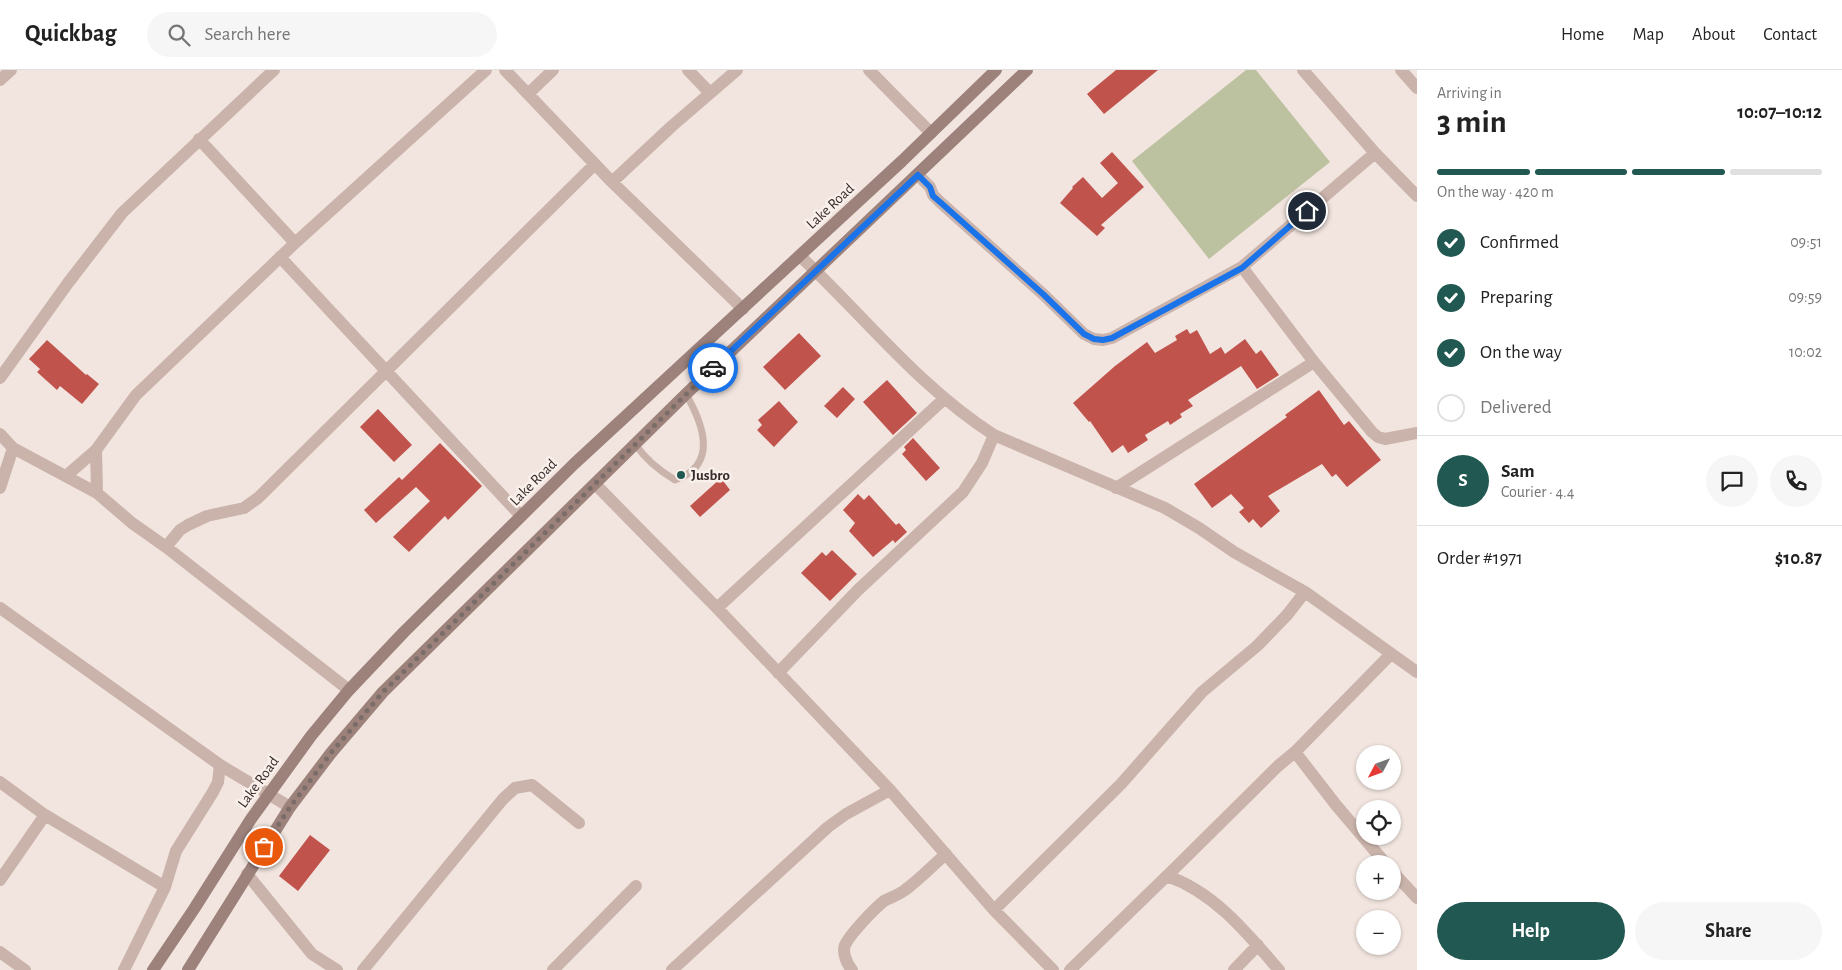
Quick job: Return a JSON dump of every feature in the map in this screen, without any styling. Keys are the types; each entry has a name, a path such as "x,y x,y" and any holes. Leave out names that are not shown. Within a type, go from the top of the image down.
{"main road":[{"name":"Lake Road","path":"153,970 269,793 349,690 404,632 521,516 996,70"},
{"path":"188,970 290,807 331,753 383,692 686,394 1027,70"}],"street":[{"path":"0,80 11,70"},
{"path":"0,378 68,283 122,213 274,70"},
{"path":"66,476 96,450 136,395 295,243 486,70"},
{"path":"505,70 594,165 743,309"},
{"path":"528,94 552,70"},
{"path":"688,70 710,93"},
{"path":"612,182 737,70"},
{"path":"869,70 931,133"},
{"path":"1303,70 1375,153 1417,196"},
{"path":"1400,70 1417,88"},
{"path":"199,139 295,243"},
{"path":"918,175 930,187 933,196 1044,295 1084,334 1094,339 1103,340 1112,338 1242,268 1375,153"},
{"path":"166,547 180,530 188,525 207,516 244,508 258,498 594,165"},
{"path":"800,256 900,357 944,399 973,422 994,435 1165,508 1234,552 1306,592 1417,672"},
{"path":"280,257 521,516"},
{"path":"1242,268 1314,362 1378,437 1384,439 1417,433"},
{"path":"1116,488 1314,362"},
{"path":"717,608 944,399"},
{"path":"0,434 13,448 97,493 132,523 166,547 349,690"},
{"path":"778,673 858,590 963,492 982,463 994,435"},
{"path":"0,488 13,448"},
{"path":"96,450 97,493"},
{"path":"595,484 717,608 890,790 994,910 1053,970"},
{"path":"994,910 1121,784 1202,692 1257,646 1306,592"},
{"path":"0,608 220,765 290,807"},
{"path":"1070,970 1278,766 1295,752 1392,654"},
{"path":"1295,752 1378,855"},
{"path":"124,970 165,887 176,851 218,782 220,765"},
{"path":"0,782 45,815 165,887"},
{"path":"363,970 503,799 515,788 532,785 579,823"},
{"path":"672,970 828,828 846,814 890,790"},
{"path":"0,880 45,815"},
{"path":"852,970 845,959 844,952 846,944 857,930 874,910 884,902 903,892 946,854"},
{"path":"247,874 312,954 338,970"},
{"path":"1167,876 1198,890 1258,945 1279,970"},
{"path":"1401,881 1417,898"},
{"path":"554,970 636,886"},
{"path":"1234,970 1258,945"},
{"path":"0,952 25,970"}],"lane":[{"path":"635,444 645,459 675,480 684,477 692,470 701,459 704,450 703,436 700,422 686,394"}],"green space":[{"path":"1246,70 1256,70 1330,162 1209,259 1132,161"}],"building":[{"path":"1116,70 1158,70 1104,114 1087,94"},
{"path":"1112,152 1144,187 1101,225 1105,228 1097,236 1060,203 1072,187 1083,177 1102,198 1118,183 1100,163"},
{"path":"1187,329 1190,334 1197,330 1210,354 1221,347 1225,354 1245,339 1256,354 1261,350 1279,375 1257,389 1241,366 1188,400 1193,406 1180,414 1182,417 1170,425 1168,421 1145,435 1148,440 1128,453 1123,445 1112,453 1090,421 1073,403 1115,366 1147,342 1155,353 1177,340 1175,336"},
{"path":"799,333 821,356 785,390 763,367"},
{"path":"47,340 86,375 99,384 82,404 60,386 57,390 37,372 40,369 29,359"},
{"path":"887,380 917,413 893,435 863,402"},
{"path":"843,387 855,399 837,418 824,406"},
{"path":"1319,390 1344,425 1349,421 1381,460 1347,487 1336,474 1332,477 1322,464 1268,496 1280,511 1261,528 1253,519 1249,523 1239,512 1244,508 1231,494 1212,508 1194,484 1287,417 1285,415"},
{"path":"779,401 798,422 774,447 757,430 762,425 758,420"},
{"path":"378,409 412,445 394,462 360,427"},
{"path":"913,438 940,468 926,481 902,454 906,450 904,447"},
{"path":"440,443 482,486 448,520 445,516 409,552 393,537 430,501 416,487 376,523 364,510 399,477 402,480"},
{"path":"721,478 730,490 700,517 690,506"},
{"path":"858,494 864,500 869,495 896,525 899,523 907,532 895,543 893,540 873,557 849,531 855,523 843,510"},
{"path":"832,550 857,574 830,601 801,573 822,552 826,556"},
{"path":"310,835 330,850 298,891 279,876"}],"way so far":[{"path":"264,847 290,807 331,753 383,692 713,368"}],"place":[{"name":"Jusbro","path":"681,475"}],"route":[{"path":"713,368 918,175 930,187 933,196 1044,295 1084,334 1094,339 1103,340 1112,338 1196,291 1242,268 1307,211"}]}
